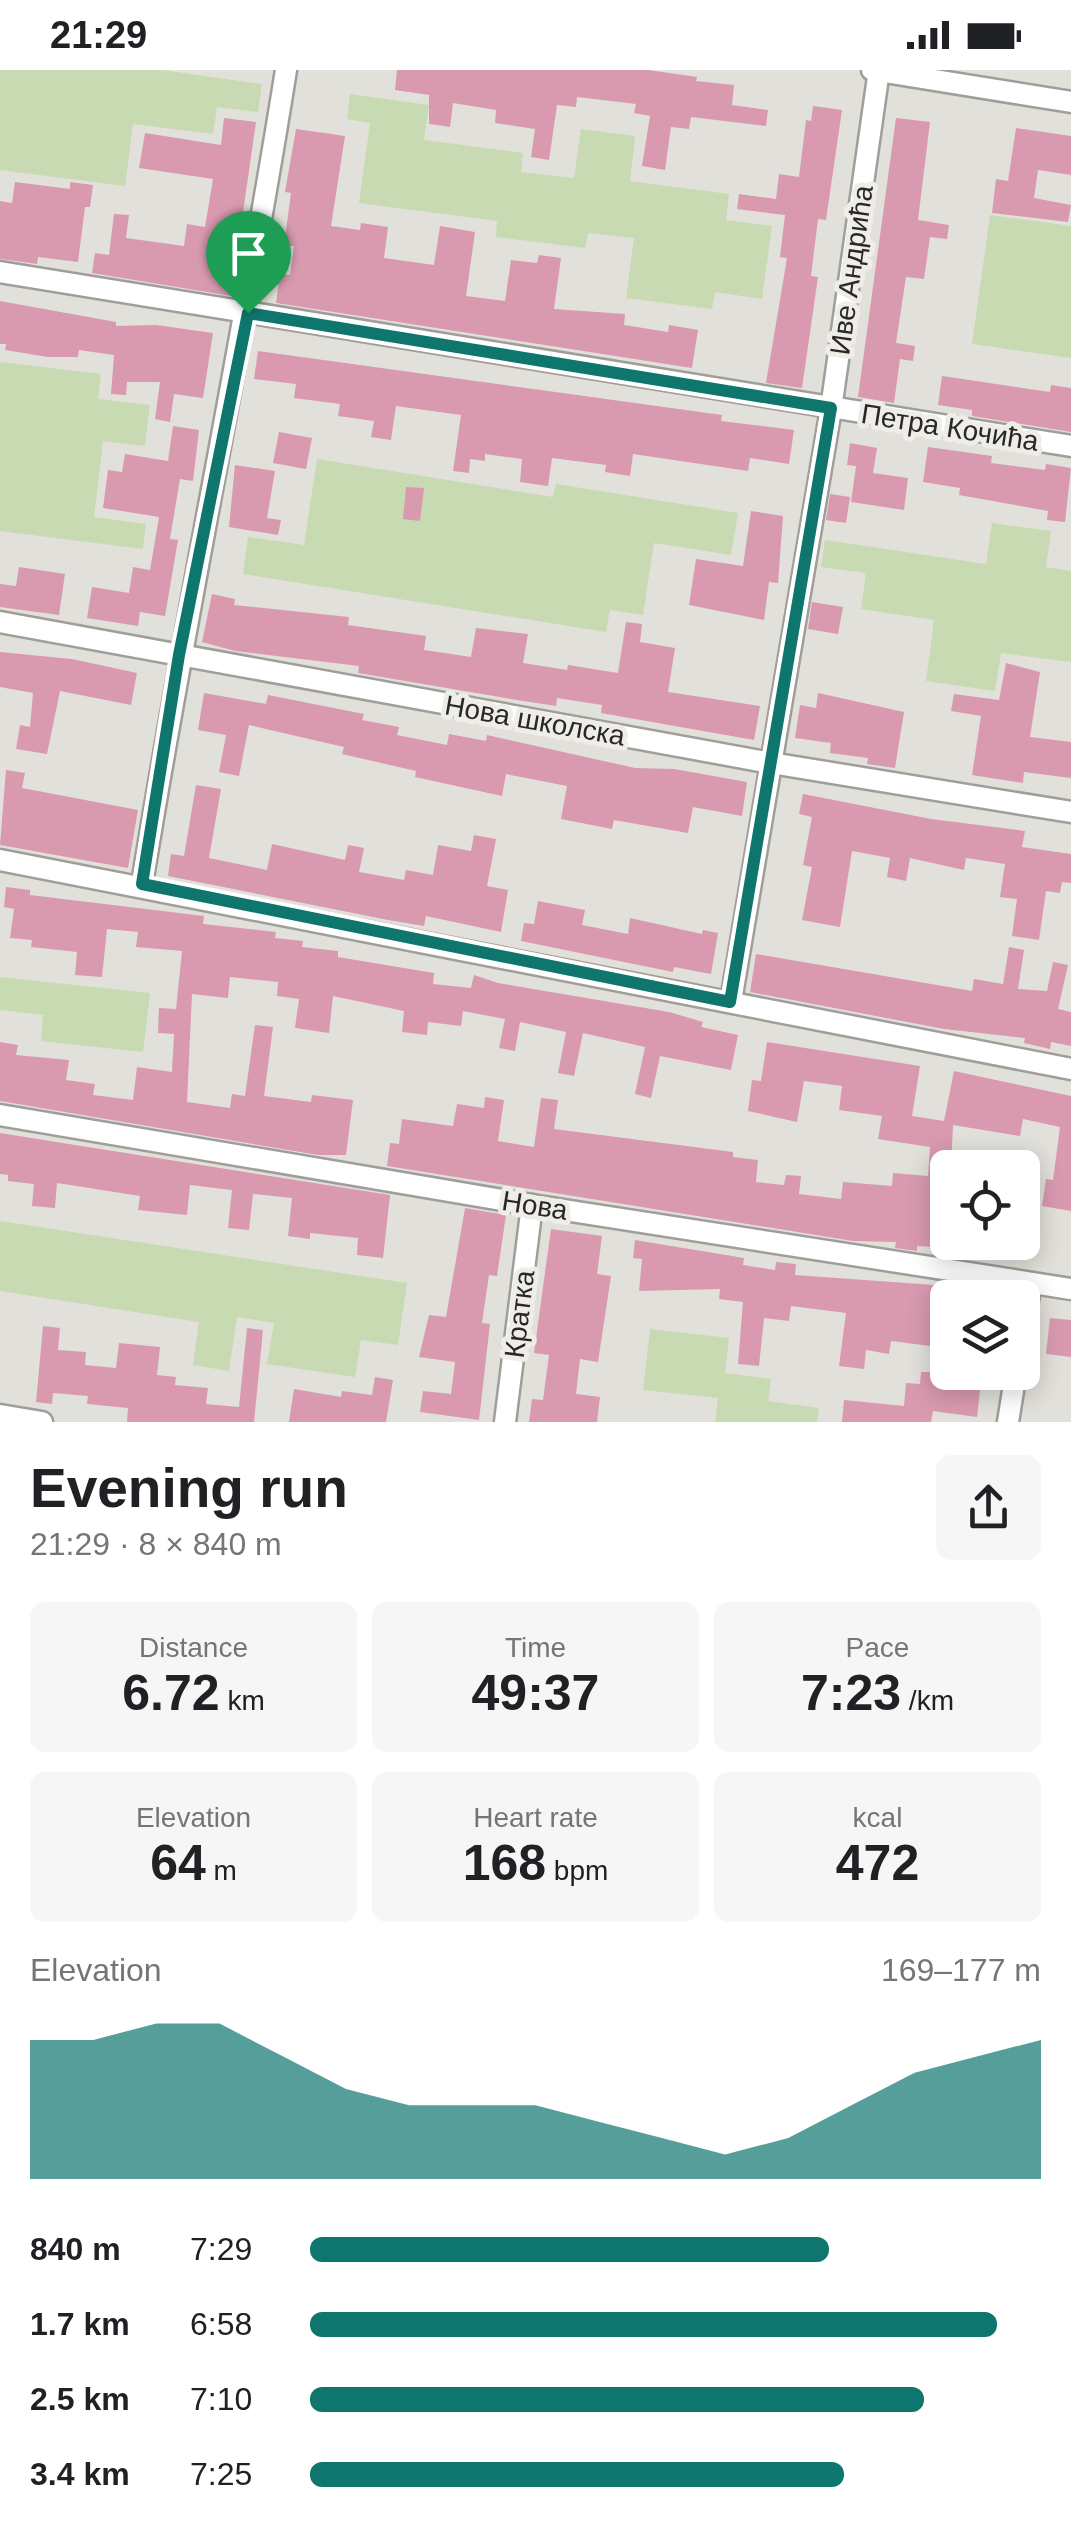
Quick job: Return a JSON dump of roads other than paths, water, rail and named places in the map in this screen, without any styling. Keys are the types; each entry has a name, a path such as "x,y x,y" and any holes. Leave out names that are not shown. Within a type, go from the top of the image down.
{"street":[{"path":"142,884 179,655 248,313 286,70"},
{"path":"877,70 1071,102"},
{"name":"Иве Андрића","path":"730,1002 831,408 877,70"},
{"name":"Петра Кочића","path":"0,272 1071,446"},
{"name":"Нова школска","path":"0,622 771,763 1071,812"},
{"path":"0,860 142,884 1071,1069"},
{"name":"Нова","path":"0,1115 532,1205 1012,1280"},
{"name":"Кратка","path":"505,1422 532,1205"},
{"name":"Нова","path":"1040,1284 1071,1289"},
{"path":"1008,1422 1013,1390"},
{"path":"0,1414 42,1422"}]}
